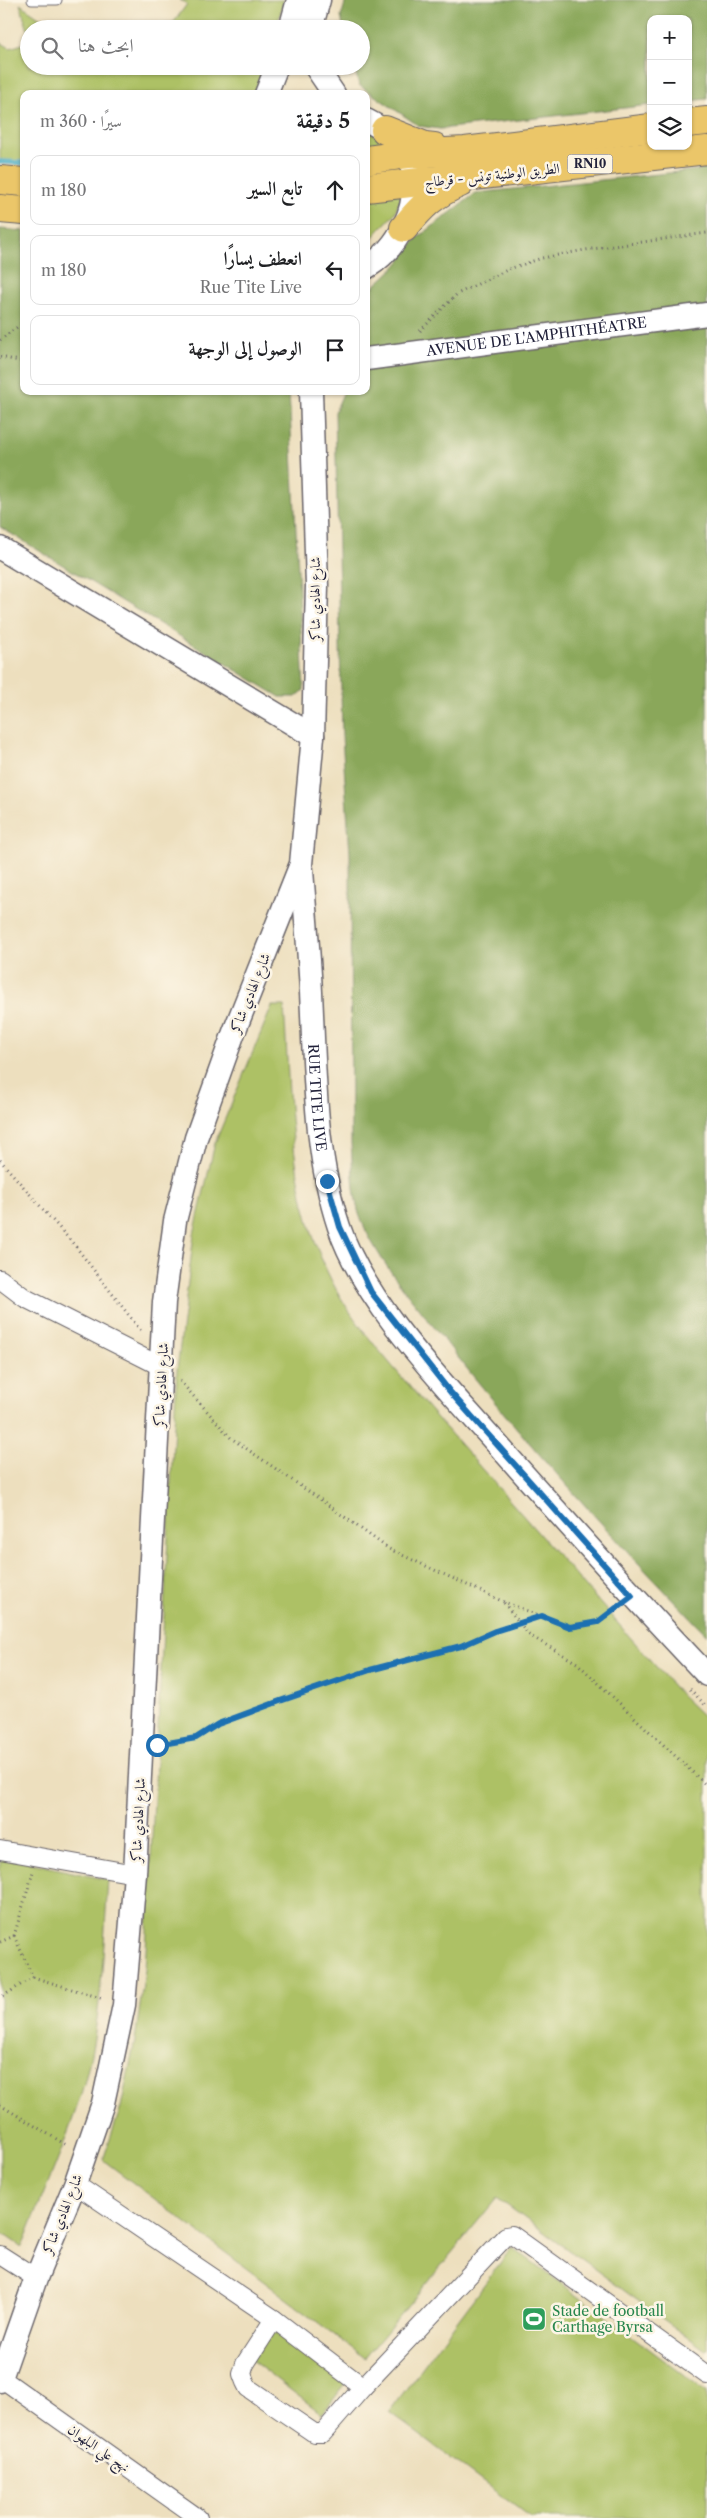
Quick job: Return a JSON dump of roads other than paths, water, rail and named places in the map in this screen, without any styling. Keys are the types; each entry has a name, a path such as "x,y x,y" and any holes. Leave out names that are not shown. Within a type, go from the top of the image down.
{"highway":[{"path":"692,122 707,120"},
{"path":"376,125 425,146 465,151"},
{"name":"الطريق الوطنية تونس - قرطاج","path":"370,159 409,154 465,151 647,128"},
{"name":"الطريق الوطنية تونس - قرطاج","path":"370,188 472,178 707,150"},
{"path":"404,228 424,203 443,190 472,178"},
{"path":"0,180 20,182"},
{"path":"0,209 20,211"}],"street":[{"path":"292,20 298,0"},
{"path":"313,20 319,0"},
{"path":"268,90 273,75"},
{"path":"321,75 331,90"},
{"path":"370,266 381,259 404,228 413,199 414,183 409,154 376,125"},
{"name":"AVENUE DE L'AMPHITHÉATRE","path":"370,359 707,314"},
{"name":"شارع الهادي شاكر","path":"0,2380 36,2278 75,2184 103,2103 124,2005 136,1874 168,1259 182,1188 214,1085 301,864 313,736 317,586 311,395"},
{"path":"0,548 313,736"},
{"name":"RUE TITE LIVE","path":"301,864 311,990 314,1076 321,1143 327,1181 340,1227 352,1256 371,1292 451,1393 632,1596 707,1675"},
{"path":"0,1279 25,1298 162,1364"},
{"path":"0,1850 136,1874"},
{"path":"75,2184 274,2319 363,2387"},
{"path":"274,2319 245,2364 242,2374 248,2388 314,2433 323,2433 363,2387 506,2236 512,2235 707,2375"},
{"path":"0,2255 36,2278"},
{"name":"نهج علي البلهوان","path":"0,2380 192,2516"}],"lane":[{"path":"32,0 57,0"}],"waterway":[{"path":"0,162 20,163"}],"place":[{"name":"Stade de football Carthage Byrsa","path":"534,2319"}]}
